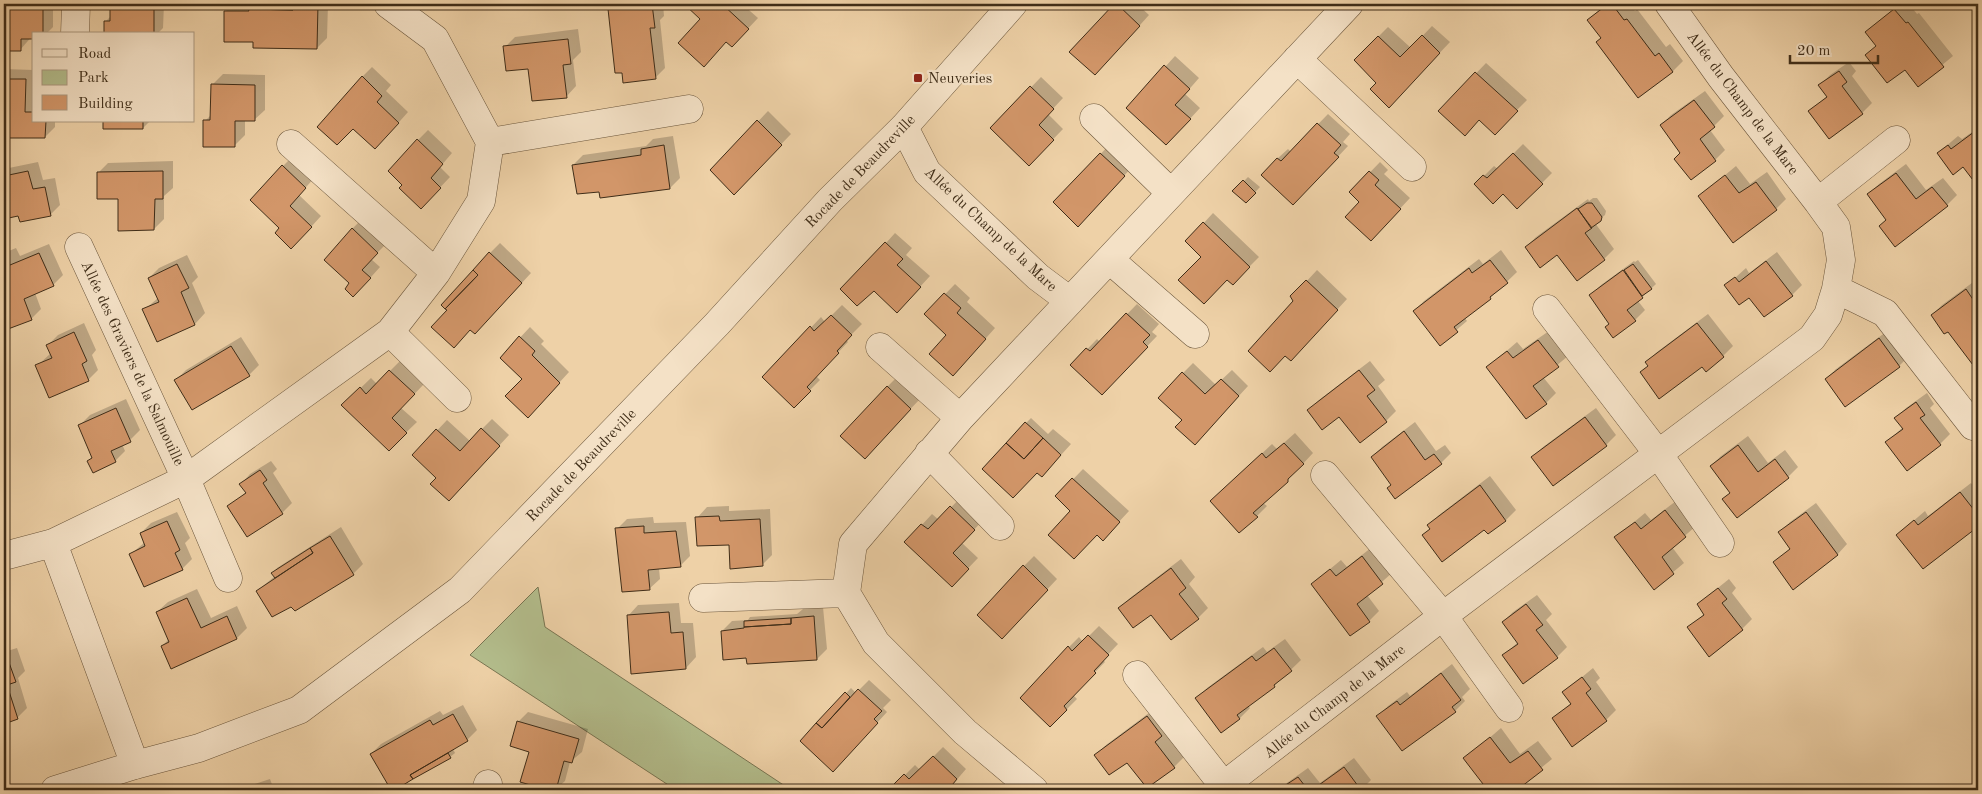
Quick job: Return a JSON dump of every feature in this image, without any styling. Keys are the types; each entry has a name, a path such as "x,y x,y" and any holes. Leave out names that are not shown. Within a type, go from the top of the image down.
{"street":[{"path":"75,32 76,4"},
{"path":"388,4 434,39 490,142 689,109"},
{"name":"Allée du Champ de la Mare","path":"846,593 853,544 930,453 960,418 1349,4"},
{"name":"Allée du Champ de la Mare","path":"1137,675 1223,789 1444,616 1812,338 1828,315 1836,289 1841,260 1836,227 1721,77 1669,4"},
{"name":"Rocade de Beaudreville","path":"55,790 134,765 199,748 299,710 460,590 717,324 830,200 904,127 1010,6"},
{"path":"1297,59 1412,167"},
{"path":"1094,118 1171,193"},
{"name":"Allée du Champ de la Mare","path":"904,127 927,172 1038,277 1070,301"},
{"path":"1818,202 1896,140"},
{"name":"Allée des Graviers de la Salmouille","path":"4,556 53,544 186,479 390,332 436,273 481,201 490,142"},
{"path":"291,144 436,273"},
{"name":"Allée des Graviers de la Salmouille","path":"79,247 186,479 228,578"},
{"path":"1110,260 1195,334"},
{"path":"1836,289 1885,314 1973,426"},
{"path":"1547,309 1659,455 1720,543"},
{"path":"390,332 457,398"},
{"path":"880,347 960,418"},
{"path":"930,453 1000,526"},
{"path":"1325,475 1444,616 1510,708"},
{"path":"53,544 134,765"},
{"path":"703,598 846,593 876,643 965,732 1034,790"}],"green space":[{"path":"538,587 545,627 791,790 676,790 470,655"}],"building":[{"path":"4,4 43,4 43,32 32,32 32,39 21,39 21,51 4,51"},
{"path":"110,4 154,4 154,32 104,32 104,21 110,21"},
{"path":"249,4 293,4 293,10 248,9"},
{"path":"293,4 318,4 317,49 253,48 253,42 224,42 224,11 249,11 248,9 293,10"},
{"path":"652,4 655,28 650,28 656,79 623,83 622,73 615,73 608,9"},
{"path":"684,4 722,4 749,29 732,47 726,42 704,67 678,43 700,19"},
{"path":"1114,4 1117,4 1140,26 1095,75 1069,52"},
{"path":"1608,4 1612,4 1624,20 1627,19 1655,56 1659,53 1673,72 1638,98 1596,42 1601,38 1587,20"},
{"path":"1894,9 1906,23 1908,22 1944,67 1918,87 1905,70 1887,83 1865,55 1876,46 1865,32"},
{"path":"1422,35 1440,53 1389,108 1370,89 1376,83 1354,60 1378,36 1400,57"},
{"path":"568,39 571,64 563,65 567,98 532,101 528,69 506,71 503,46"},
{"path":"1164,65 1190,89 1175,105 1191,119 1166,145 1126,108"},
{"path":"1839,71 1847,82 1842,86 1863,114 1829,139 1808,111 1827,97 1818,85"},
{"path":"1475,72 1518,111 1495,135 1479,120 1465,136 1438,111"},
{"path":"362,76 382,96 377,102 399,123 375,149 353,129 337,145 317,127"},
{"path":"4,79 26,79 25,112 32,112 32,122 46,122 45,138 4,138"},
{"path":"211,84 255,85 255,121 235,121 235,147 203,147 203,120 210,120"},
{"path":"1030,86 1054,109 1039,125 1054,140 1029,166 990,128"},
{"path":"1694,100 1715,127 1700,139 1716,161 1691,180 1674,159 1680,153 1660,125"},
{"path":"757,120 782,145 734,195 710,170"},
{"path":"103,122 143,122 143,129 103,129"},
{"path":"1317,123 1341,145 1334,153 1339,157 1293,205 1261,175 1277,158 1281,161"},
{"path":"1978,129 1978,183 1976,184 1963,167 1953,175 1937,153 1948,145 1951,149"},
{"path":"417,139 443,164 431,178 441,188 421,209 399,188 402,185 388,171"},
{"path":"664,145 670,189 600,198 599,192 577,194 572,165 641,155 641,149"},
{"path":"1100,153 1125,176 1078,227 1053,202"},
{"path":"1513,153 1543,184 1517,209 1503,194 1493,204 1474,184 1483,175 1487,178"},
{"path":"282,165 306,188 290,206 312,227 291,249 275,233 279,228 250,200"},
{"path":"28,171 33,189 45,187 51,216 20,222 18,216 4,219 4,176"},
{"path":"163,171 163,199 155,199 154,230 118,231 118,199 97,199 97,172"},
{"path":"1369,171 1379,180 1375,185 1401,209 1371,241 1345,217 1359,202 1349,192"},
{"path":"1896,173 1916,199 1932,187 1948,206 1895,247 1879,226 1886,220 1867,194"},
{"path":"1725,175 1739,193 1756,182 1777,210 1733,243 1698,196"},
{"path":"1243,180 1256,193 1246,203 1232,191"},
{"path":"1587,203 1592,203 1602,217 1601,221 1591,228 1578,209"},
{"path":"1577,208 1592,228 1585,233 1605,260 1577,281 1557,255 1540,268 1525,247"},
{"path":"1203,222 1250,267 1233,285 1227,280 1204,304 1178,280 1201,257 1185,241"},
{"path":"352,228 378,253 362,270 371,278 353,297 345,289 349,283 324,260"},
{"path":"885,242 903,259 897,265 921,287 897,313 874,291 857,306 840,289"},
{"path":"489,252 522,283 475,334 470,330 454,348 431,327 447,310 445,309 478,275 473,270"},
{"path":"39,253 54,286 24,299 32,320 8,329 4,320 4,258 10,265"},
{"path":"1490,260 1508,283 1490,297 1491,299 1454,327 1458,332 1440,346 1413,311 1469,268 1472,273"},
{"path":"1766,261 1793,296 1764,317 1749,298 1739,305 1724,285 1735,277 1739,282"},
{"path":"177,264 189,288 181,292 195,325 157,342 142,309 159,302 148,278"},
{"path":"1633,264 1652,289 1642,296 1624,270"},
{"path":"473,270 478,275 445,309 441,305"},
{"path":"1623,270 1643,298 1627,310 1636,321 1613,338 1605,327 1609,324 1589,295"},
{"path":"1306,280 1338,310 1291,361 1285,356 1270,372 1248,351 1293,301 1290,296"},
{"path":"1966,289 1978,307 1978,369 1976,369 1948,332 1944,334 1931,315"},
{"path":"944,293 961,308 957,313 986,339 953,376 929,354 946,335 924,314"},
{"path":"1126,313 1150,335 1143,342 1148,347 1102,395 1070,365 1086,348 1090,351"},
{"path":"831,315 852,335 837,351 839,353 807,387 811,391 794,408 762,377 810,326 814,331"},
{"path":"1697,323 1724,357 1706,372 1702,367 1659,399 1640,372 1648,366 1645,362"},
{"path":"74,332 87,361 82,364 89,381 49,398 35,365 52,358 46,345"},
{"path":"519,336 535,351 532,355 560,383 528,418 505,396 522,379 500,358"},
{"path":"1879,338 1900,367 1845,407 1825,379"},
{"path":"1538,340 1559,367 1533,386 1547,404 1526,419 1486,367 1507,351 1513,358"},
{"path":"231,346 250,376 192,410 174,380"},
{"path":"389,370 415,394 392,418 407,433 389,451 341,405 360,387 366,394"},
{"path":"1359,370 1375,390 1367,396 1387,422 1360,443 1339,417 1322,430 1307,410"},
{"path":"1182,372 1205,394 1221,379 1239,396 1195,445 1175,427 1182,420 1158,398"},
{"path":"887,386 911,409 865,459 840,436"},
{"path":"1916,402 1925,415 1920,418 1941,445 1907,471 1885,442 1903,429 1894,418"},
{"path":"116,408 131,442 111,451 116,462 93,473 87,461 92,458 78,425"},
{"path":"1585,417 1607,446 1553,486 1531,457"},
{"path":"1025,422 1043,438 1024,459 1006,443"},
{"path":"481,428 500,446 449,501 430,484 436,478 412,455 436,429 460,451"},
{"path":"1404,431 1425,460 1434,454 1442,464 1395,499 1387,488 1391,485 1371,457"},
{"path":"1043,438 1061,455 1042,477 1037,473 1013,498 982,469 1006,443 1024,459"},
{"path":"1284,443 1304,464 1288,479 1288,482 1253,513 1258,517 1239,533 1210,501 1262,453 1266,458"},
{"path":"1738,445 1758,472 1775,459 1789,478 1737,518 1722,499 1730,493 1710,466"},
{"path":"260,470 267,480 263,483 283,514 247,537 227,506 246,493 239,484"},
{"path":"1072,478 1120,522 1103,541 1097,535 1074,559 1048,535 1070,511 1055,496"},
{"path":"1480,485 1506,521 1488,534 1484,530 1442,562 1422,535 1430,529 1427,525"},
{"path":"1960,492 1978,515 1978,520 1972,526 1975,529 1923,569 1896,535 1914,520 1918,525"},
{"path":"950,506 975,530 953,553 969,569 952,587 904,542 921,524 928,529"},
{"path":"1665,510 1686,537 1662,557 1674,574 1654,590 1614,537 1635,522 1641,529"},
{"path":"1806,512 1838,555 1793,590 1773,562 1790,549 1778,532"},
{"path":"719,516 720,521 760,519 763,566 730,569 729,545 697,546 695,517"},
{"path":"167,521 180,550 175,553 183,570 144,587 129,554 145,546 140,533"},
{"path":"644,526 644,533 676,531 681,567 648,570 650,590 622,592 615,528"},
{"path":"330,536 354,575 295,611 291,607 272,617 256,591 313,553 310,548"},
{"path":"310,548 313,553 275,578 271,573"},
{"path":"1362,556 1383,584 1357,604 1370,622 1350,636 1311,584 1330,569 1336,576"},
{"path":"1023,565 1048,590 1002,639 977,615"},
{"path":"1171,568 1186,588 1179,594 1199,619 1171,640 1151,615 1133,628 1118,608"},
{"path":"1718,588 1727,599 1722,603 1743,630 1709,657 1687,627 1704,615 1697,604"},
{"path":"187,598 201,628 227,616 237,639 171,669 161,646 169,642 156,612"},
{"path":"1526,604 1543,625 1536,630 1558,658 1523,684 1502,655 1518,644 1502,622"},
{"path":"669,612 671,633 683,632 686,669 631,674 627,615"},
{"path":"814,616 817,660 747,664 746,658 723,660 721,631 744,627 791,624 791,618"},
{"path":"791,618 791,624 744,627 744,621"},
{"path":"1088,635 1109,655 1094,671 1096,673 1064,706 1067,710 1050,727 1020,698 1068,646 1072,651"},
{"path":"1274,648 1292,671 1274,685 1275,687 1237,715 1240,719 1221,733 1195,698 1252,656 1256,661"},
{"path":"7,657 16,682 7,685 18,719 4,724 4,658"},
{"path":"1441,673 1461,700 1452,707 1456,712 1402,751 1376,716 1397,701 1400,705"},
{"path":"1582,677 1591,689 1586,693 1607,721 1572,747 1552,718 1571,704 1562,692"},
{"path":"858,689 882,711 874,719 878,723 833,772 800,741 816,723 822,728"},
{"path":"845,692 850,697 822,728 816,723"},
{"path":"453,714 468,741 410,775 413,779 395,790 391,790 370,754 430,720 433,725"},
{"path":"1147,716 1162,736 1155,742 1175,768 1147,788 1127,763 1109,775 1094,755"},
{"path":"517,721 579,739 572,763 564,761 556,790 548,790 520,782 529,752 510,746"},
{"path":"1490,737 1510,763 1528,751 1543,770 1517,790 1476,790 1483,784 1463,758"},
{"path":"448,753 451,758 413,779 410,775"},
{"path":"933,756 957,779 948,790 888,790 904,774 909,779"},
{"path":"1344,767 1361,790 1312,790"},
{"path":"1298,777 1308,790 1278,790"}],"place":[{"name":"Neuveries","path":"918,78"}]}
